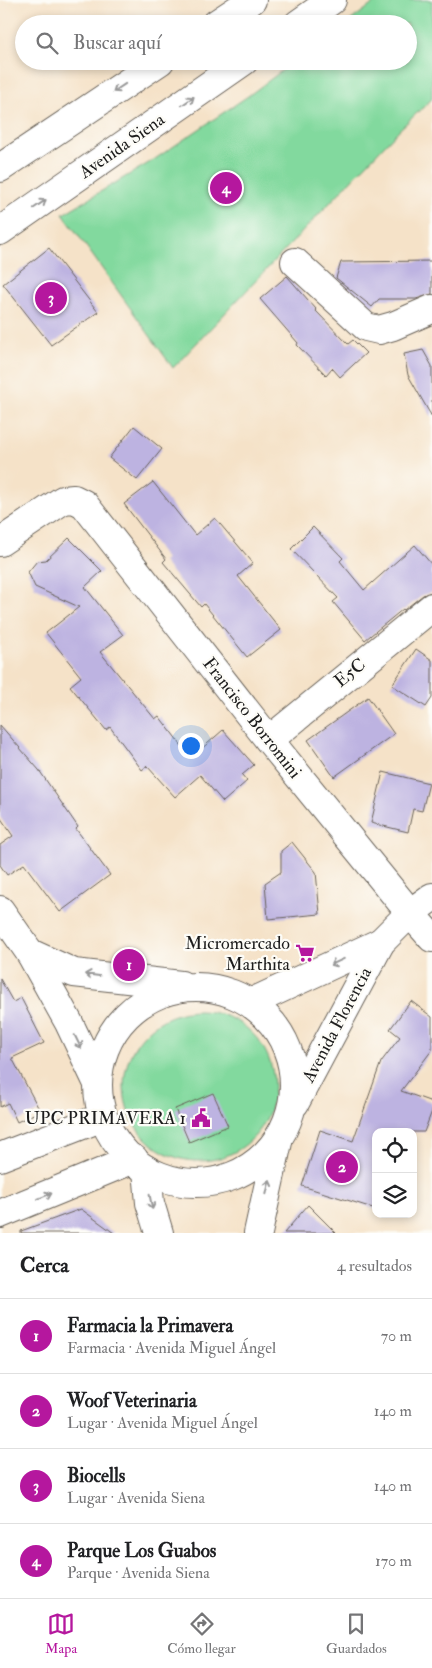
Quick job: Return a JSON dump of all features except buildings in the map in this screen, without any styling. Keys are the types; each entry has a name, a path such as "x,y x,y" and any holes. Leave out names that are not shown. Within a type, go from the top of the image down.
{"street":[{"path":"230,15 252,0"},
{"path":"311,15 332,0"},
{"path":"0,168 147,70"},
{"name":"Avenida Siena","path":"0,231 231,70"},
{"path":"295,262 366,328 378,330 393,326 432,309"},
{"name":"Francisco Borromini","path":"0,542 63,500 74,499 84,504 269,740 432,938"},
{"name":"E5C","path":"269,740 432,607"},
{"name":"Avenida Florencia","path":"292,1108 381,942 410,913 432,897"},
{"path":"0,910 30,953 69,1023 98,1084"},
{"name":"Avenida Florencia","path":"250,1003 381,942"},
{"path":"30,953 74,973 222,990 250,1003 272,1023 288,1049 295,1078 292,1108 287,1125 278,1141 258,1162 233,1177 204,1183 174,1181 140,1165 119,1146 103,1117 98,1099 99,1068 107,1042 122,1020 142,1003 166,991 193,987"},
{"path":"0,1157 103,1117"},
{"path":"258,1233 278,1141"},
{"path":"0,1214 140,1165"},
{"path":"140,1165 159,1233"}],"green space":[{"path":"378,0 432,0 432,99 400,129 173,368 63,214 152,161 283,70 417,70 417,15 358,15"},
{"path":"199,1011 228,1017 252,1033 268,1057 274,1086 268,1115 252,1139 228,1155 199,1161 170,1155 146,1139 130,1115 124,1086 130,1057 146,1033 170,1017"}],"place":[{"name":"Parque Los Guabos","path":"226,188"},
{"name":"Biocells","path":"51,298"},
{"name":"Micromercado Marthita","path":"305,953"},
{"name":"Farmacia la Primavera","path":"129,965"},
{"name":"UPC PRIMAVERA 1","path":"201,1118"},
{"name":"Woof Veterinaria","path":"342,1167"}]}
